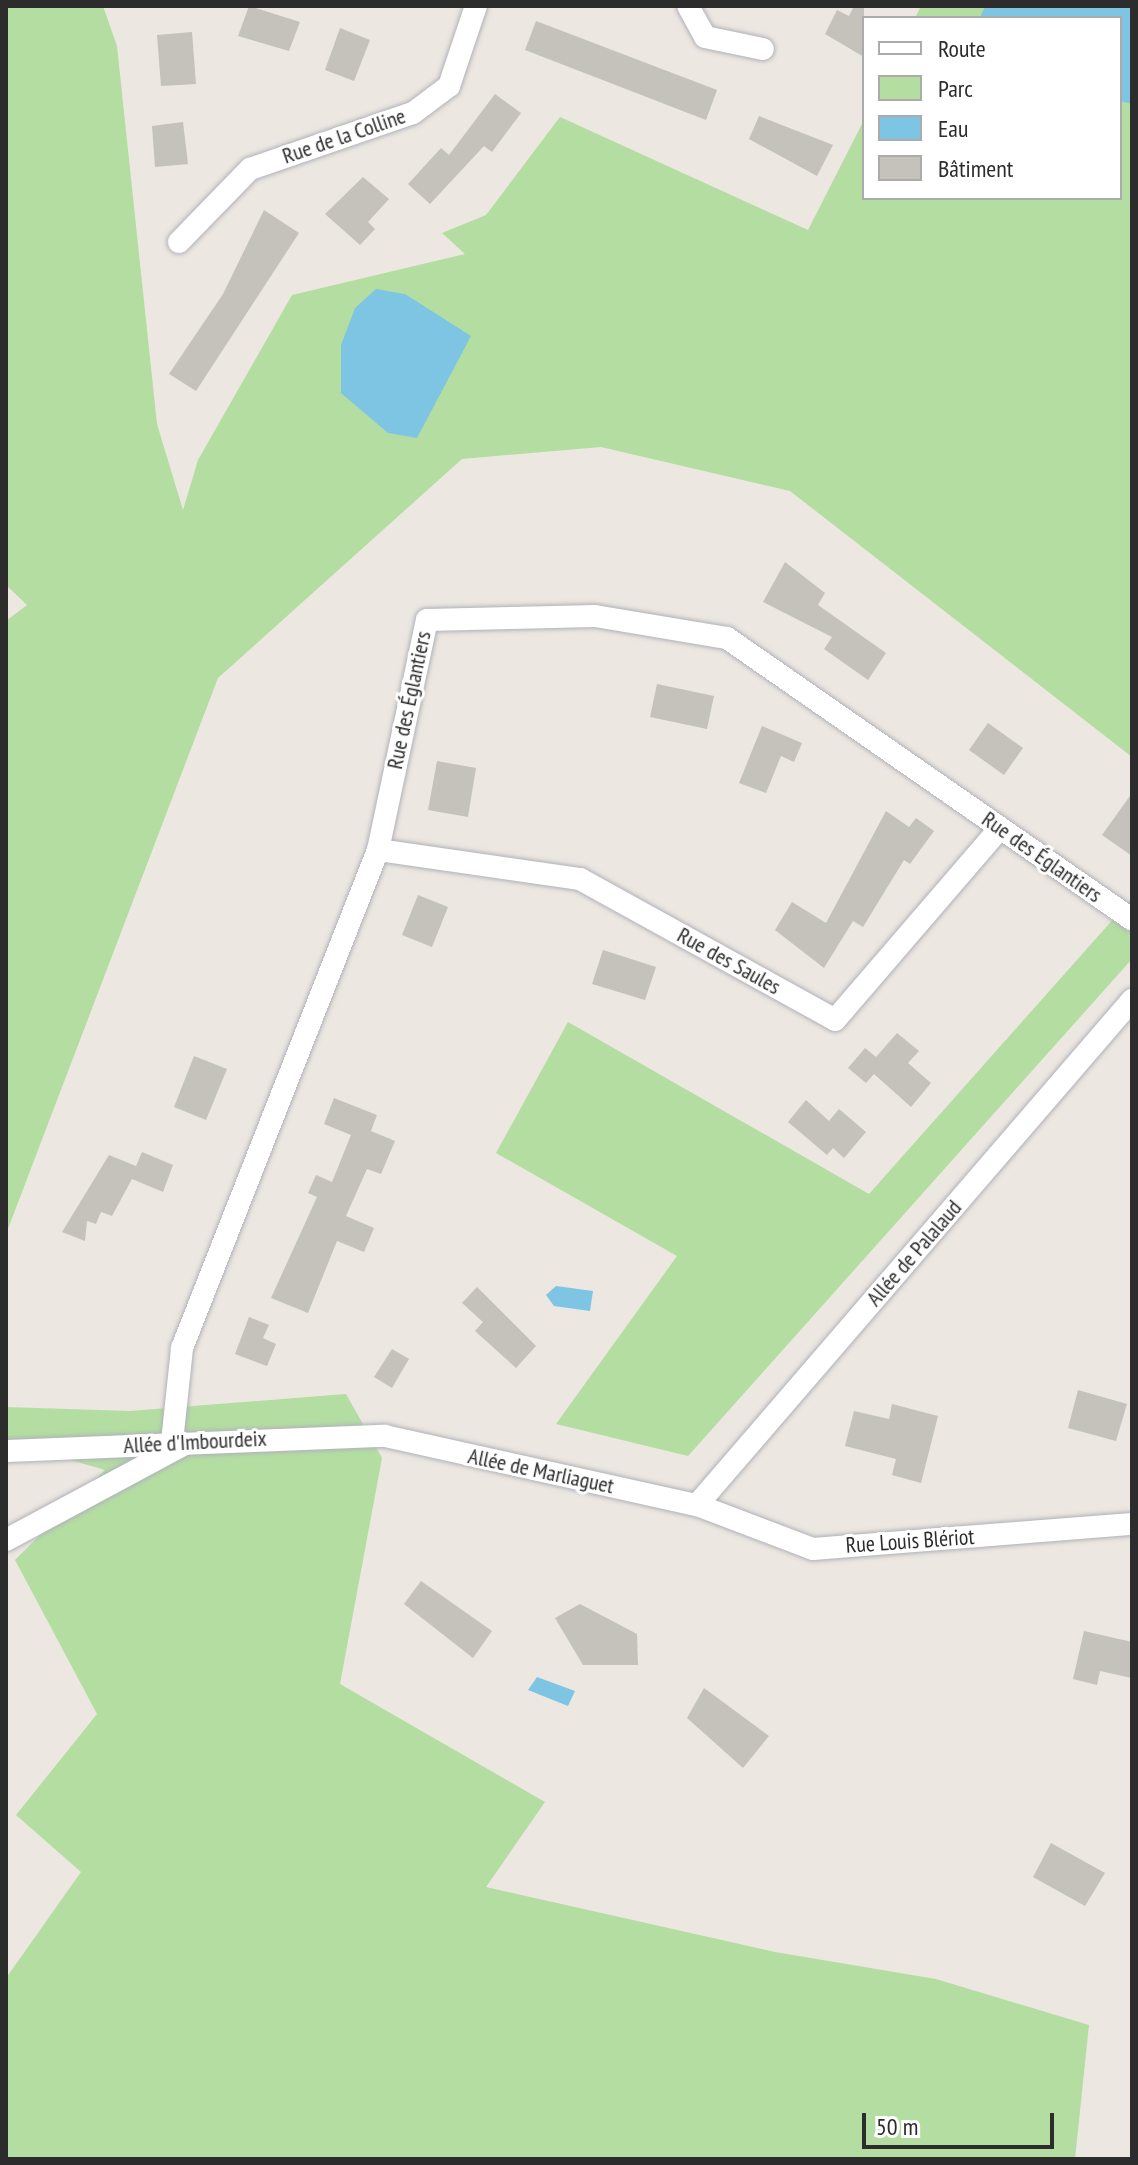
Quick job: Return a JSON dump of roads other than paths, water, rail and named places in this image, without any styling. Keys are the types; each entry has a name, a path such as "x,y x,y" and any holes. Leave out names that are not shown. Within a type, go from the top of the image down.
{"street":[{"name":"Rue de la Colline","path":"179,242 250,169 413,113 449,86 476,6"},
{"path":"688,6 705,37 763,49"},
{"name":"Rue des Églantiers","path":"183,1441 182,1348 378,850 427,620 595,616 727,638 1132,919"},
{"name":"Rue des Saules","path":"378,850 580,879 835,1020 1000,828"},
{"name":"Allée de Palalaud","path":"697,1505 1132,1000"},
{"name":"Allée d'Imbourdeix","path":"6,1451 183,1441 385,1436"},
{"name":"Allée de Marliaguet","path":"385,1436 697,1505"},
{"path":"6,1540 183,1441"},
{"name":"Rue Louis Blériot","path":"697,1505 813,1549 1132,1524"}],"water":[{"path":"985,6 1132,6 1132,104 1122,102 1122,16 981,16"},
{"path":"376,289 405,294 471,336 417,438 388,433 341,393 341,345 355,308"},
{"path":"556,1286 593,1291 590,1311 554,1306 546,1295"},
{"path":"537,1677 575,1691 568,1706 528,1690"}]}
